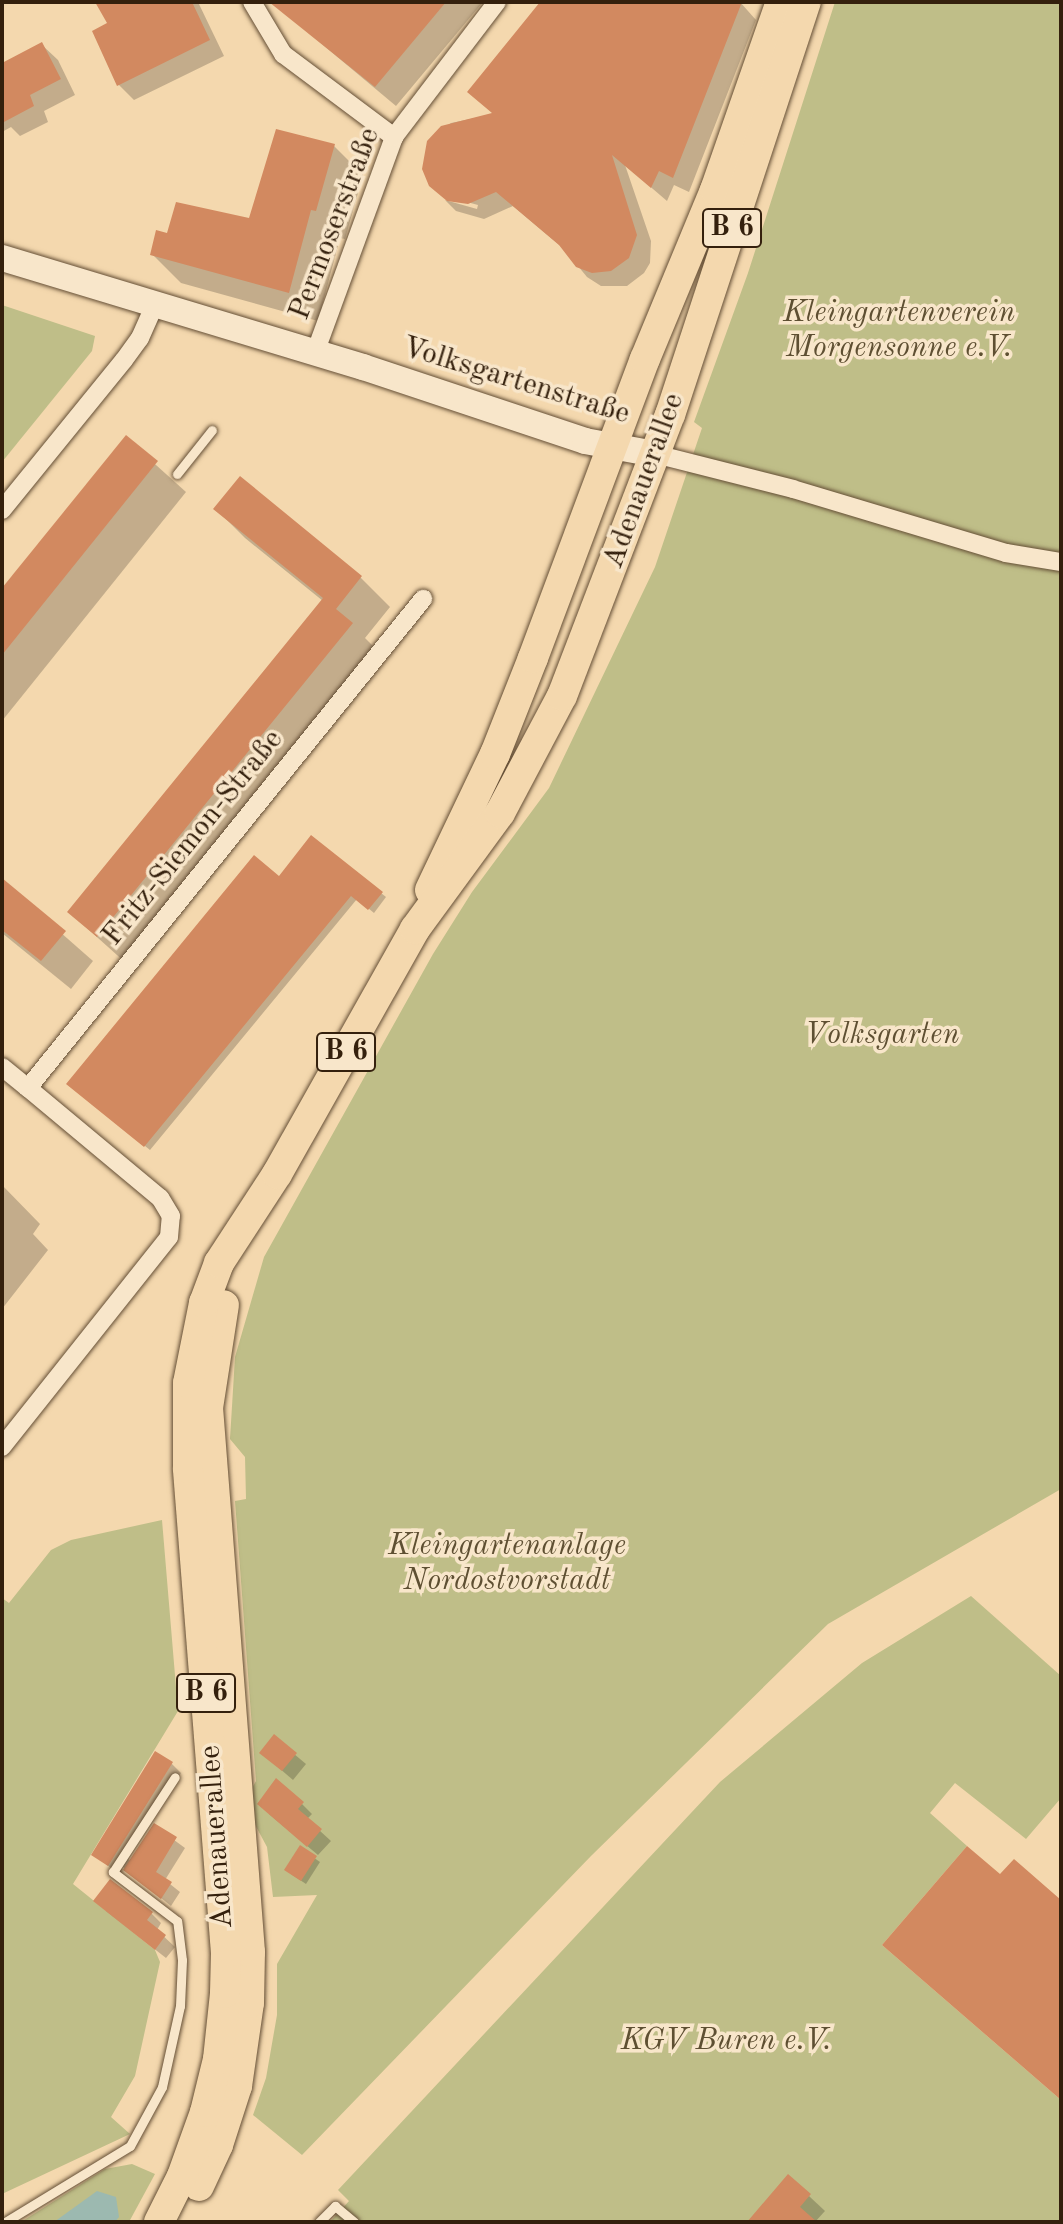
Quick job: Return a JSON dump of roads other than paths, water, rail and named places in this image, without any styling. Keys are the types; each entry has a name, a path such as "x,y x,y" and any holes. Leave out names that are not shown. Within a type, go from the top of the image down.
{"main road":[{"name":"Adenauerallee","path":"415,929 435,874 495,754 715,190 781,2"},
{"name":"Adenauerallee","path":"159,2222 182,2176 205,2112 218,2059 225,1993 226,1953 188,1468 188,1383 204,1303 219,1263 277,1174 415,929 500,813 562,696 655,454 718,276 760,132 806,2"},
{"name":"Volksgartenstraße","path":"2,258 315,353 567,435 655,454"},
{"name":"Adenauerallee","path":"178,2222 201,2182 222,2132 241,2064 249,2003 250,1952 208,1395 221,1313 237,1264 277,1174"}],"street":[{"path":"252,2 283,54 394,137"},
{"name":"Permoserstraße","path":"315,353 394,137 497,2"},
{"path":"2,510 124,360 140,338 155,304"},
{"name":"Volksgartenstraße","path":"655,454 780,486 1006,553 1061,562"},
{"name":"Fritz-Siemon-Straße","path":"28,1088 423,599"},
{"path":"2,1067 160,1198 171,1216 169,1237 2,1447"}],"lane":[{"path":"177,474 212,430"},
{"path":"5,2222 130,2146 162,2087 180,2006 182,1960 177,1921 113,1872 175,1777"},
{"path":"319,2222 335,2206 354,2222"}],"water":[{"path":"97,2191 116,2197 119,2217 115,2222 54,2222"}],"park label":[{"name":"Kleingartenverein Morgensonne e.V.","path":"899,330"},
{"name":"Volksgarten","path":"882,1035"},
{"name":"Kleingartenanlage Nordostvorstadt","path":"507,1563"},
{"name":"KGV Buren e.V.","path":"726,2041"}]}
